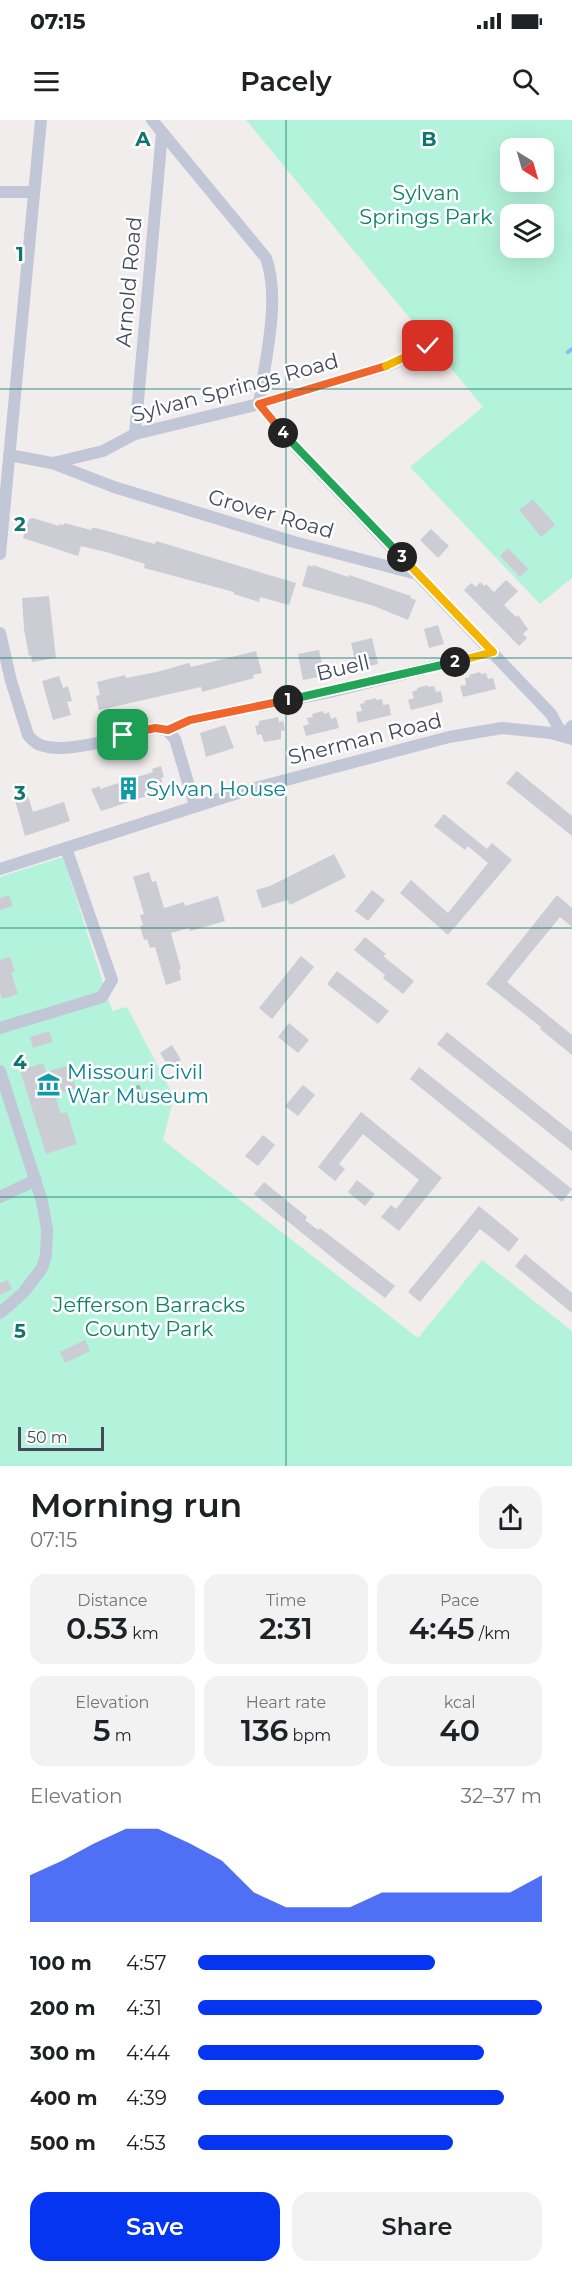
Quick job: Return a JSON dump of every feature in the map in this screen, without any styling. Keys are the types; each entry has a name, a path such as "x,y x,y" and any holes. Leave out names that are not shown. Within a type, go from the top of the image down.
{"street":[{"path":"0,554 9,455 6,425 41,120"},
{"path":"152,120 266,258 272,275 273,296 259,404 288,439 551,714 567,738"},
{"name":"Arnold Road","path":"135,434 162,133"},
{"path":"0,192 34,192"},
{"name":"Sylvan Springs Road","path":"52,463 103,451 135,434 259,404 390,365 428,346"},
{"name":"Grover Road","path":"9,455 52,463 122,489 294,542 417,574"},
{"name":"Buell","path":"0,633 11,681 28,735 40,746 61,748 155,728 168,730 190,720 334,691 493,652"},
{"path":"567,738 572,726"},
{"name":"Sherman Road","path":"0,869 255,788 479,730 517,729 567,738"},
{"path":"168,730 176,739 195,806"},
{"path":"0,1028 102,997 112,980 66,848"},
{"path":"0,1071 36,1180 48,1229 46,1256 34,1280 0,1313"},
{"path":"0,1197 36,1180"}],"green space":[{"name":"Sylvan Springs Park","path":"246,120 572,120 572,578 540,604 410,467 483,407"},
{"name":"Jefferson Barracks County Park","path":"63,857 112,1011 127,1007 174,1097 163,1140 418,1338 482,1260 572,1331 572,1466 0,1466 0,877"}],"building":[{"path":"533,499 555,525 541,537 519,510"},
{"path":"33,518 59,526 64,523 91,530 96,528 155,544 156,541 296,583 289,605 260,597 259,602 234,594 234,592 144,568 145,564 110,553 81,546 78,556 23,538 29,519"},
{"path":"431,529 449,546 438,558 420,540"},
{"path":"508,548 528,569 520,577 500,556"},
{"path":"308,565 348,577 349,575 411,596 410,598 416,600 408,620 374,606 302,586"},
{"path":"506,580 518,591 504,605 516,617 518,615 528,629 523,634 527,638 519,646 464,590 471,583 476,587 480,582 484,586 486,584 494,592"},
{"path":"49,596 56,658 32,662 24,629 22,598"},
{"path":"438,625 444,644 429,648 424,629"},
{"path":"372,638 378,664 357,669 351,643"},
{"path":"319,650 323,676 303,680 298,654"},
{"path":"256,651 262,673 253,675 254,678 202,692 201,687 99,710 96,696 100,695 97,682 125,675 126,678 157,672 189,663 191,667"},
{"path":"480,672 481,674 486,673 488,679 493,678 496,689 463,697 460,686 466,685 465,678"},
{"path":"59,676 63,688 68,686 72,701 67,702 71,715 53,720 42,681"},
{"path":"428,685 428,687 434,686 436,692 441,691 443,702 411,710 408,700 414,698 412,692"},
{"path":"376,698 376,700 382,699 383,705 389,704 391,715 358,723 356,712 362,711 360,704"},
{"path":"323,711 324,714 329,712 331,719 336,717 339,728 306,736 303,726 309,724 307,718"},
{"path":"278,717 279,722 283,721 285,730 281,731 281,739 264,742 261,734 257,735 255,726 259,725 259,721"},
{"path":"225,725 234,748 206,757 200,733"},
{"name":"Sylvan House","path":"161,766 164,777 161,778 165,790 101,811 91,789 100,786 100,789 153,772 152,769"},
{"path":"517,771 572,816 572,836 506,783"},
{"path":"28,796 33,812 64,802 70,821 25,836 15,800"},
{"path":"444,814 487,849 492,843 512,860 448,935 400,893 411,880 448,913 488,863 468,846 465,850 434,826"},
{"path":"334,854 346,877 290,905 287,900 262,908 256,890 270,886"},
{"path":"149,872 152,882 156,881 164,908 184,902 185,906 218,896 225,921 190,931 189,928 171,933 181,969 179,970 181,980 166,985 155,947 150,948 147,939 144,940 140,926 143,925 140,915 144,914 133,877"},
{"path":"372,890 385,900 368,921 355,911"},
{"path":"9,895 13,906 0,910 0,898"},
{"path":"557,895 572,908 572,927 560,917 507,982 572,1035 572,1055 540,1029 541,1027 486,984"},
{"path":"365,937 386,954 383,956 414,981 403,994 383,978 385,975 354,950"},
{"path":"301,956 314,967 272,1019 259,1008"},
{"path":"10,957 15,971 11,972 18,994 2,999 0,960"},
{"path":"337,971 389,1011 378,1024 327,984"},
{"path":"289,1023 309,1040 298,1053 278,1037"},
{"path":"49,1031 53,1042 33,1048 30,1037"},
{"path":"447,1032 572,1132 572,1151 437,1044"},
{"path":"172,1045 181,1060 169,1067 160,1053"},
{"path":"43,1063 46,1072 69,1065 76,1088 55,1095 61,1114 67,1112 77,1144 46,1154 20,1070"},
{"path":"419,1067 572,1189 562,1202 410,1079"},
{"path":"303,1085 315,1095 298,1116 285,1106"},
{"path":"361,1112 442,1178 399,1231 381,1217 391,1205 396,1209 419,1180 363,1134 339,1164 345,1169 335,1181 318,1167"},
{"path":"263,1135 275,1145 258,1166 245,1156"},
{"path":"357,1180 375,1194 365,1206 348,1192"},
{"path":"264,1182 307,1217 305,1220 318,1230 320,1228 395,1286 385,1298 254,1194"},
{"path":"479,1206 519,1239 509,1252 480,1229 420,1302 408,1292"},
{"path":"525,1254 572,1293 572,1313 515,1266"},
{"path":"8,1280 12,1289 0,1295 0,1283"},
{"path":"85,1340 90,1351 65,1363 60,1352"}],"waterway":[{"path":"568,352 572,349"}],"railway":[{"path":"138,1087 143,1103"}],"place":[{"name":"Sylvan House","path":"128,789"},
{"name":"Missouri Civil War Museum","path":"49,1084"}],"route":[{"path":"123,735 155,728 168,730 190,720 334,691 493,652 288,439 259,404 390,365 428,346"}]}
